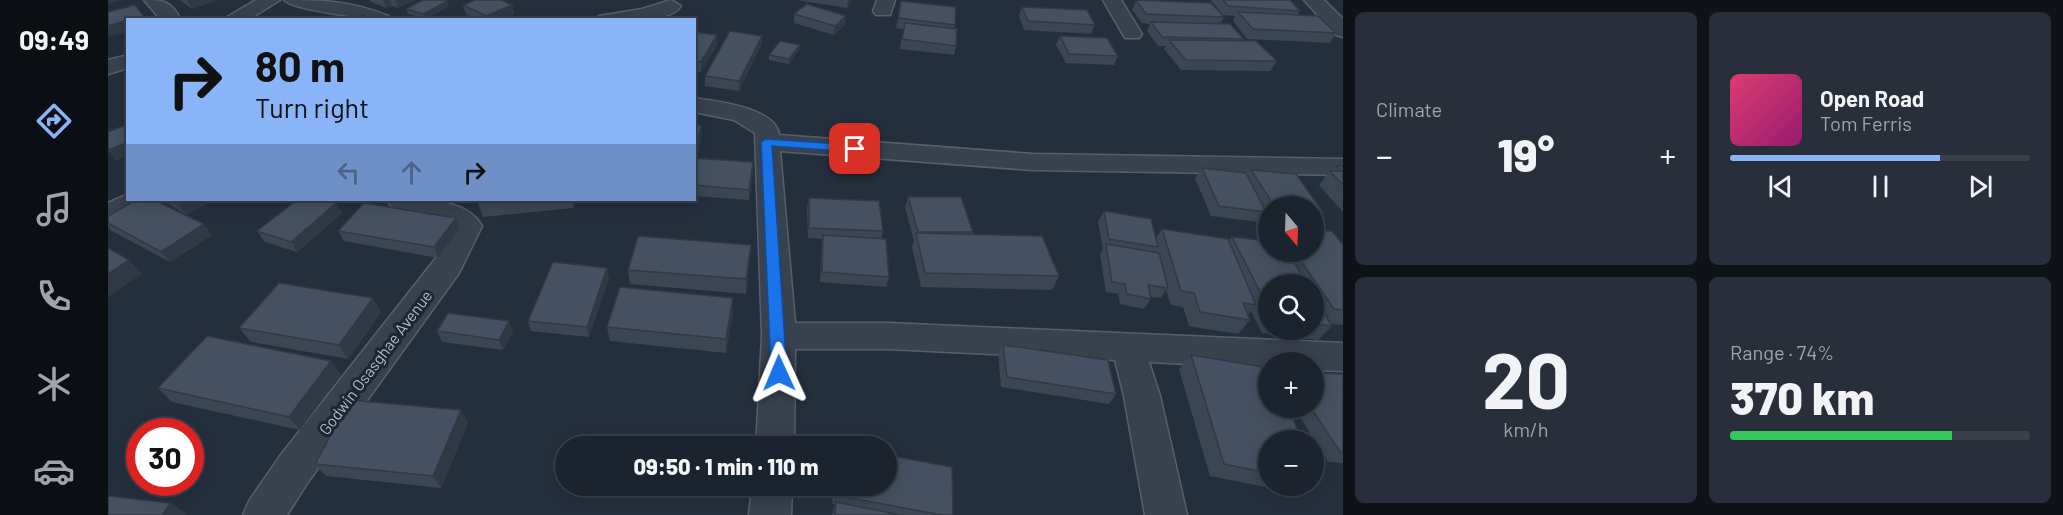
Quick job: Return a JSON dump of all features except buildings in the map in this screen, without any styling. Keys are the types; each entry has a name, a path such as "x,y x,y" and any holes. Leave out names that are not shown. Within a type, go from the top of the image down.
{"street":[{"path":"153,0 166,10 170,18"},
{"path":"236,18 271,0"},
{"path":"293,0 358,10 376,18"},
{"path":"1112,0 1132,34"},
{"path":"1313,0 1343,31"},
{"path":"622,18 674,9"},
{"path":"108,67 126,62"},
{"path":"696,105 726,109 754,118 767,131 779,336 775,436"},
{"path":"766,142 1033,162 1278,164 1343,167"},
{"path":"108,214 136,201"},
{"path":"408,201 450,207"},
{"name":"Godwin Osasghae Avenue","path":"264,515 294,469 448,265 468,226 450,207"},
{"path":"779,336 889,336 1343,357"},
{"path":"1128,347 1142,396 1166,515"},
{"path":"770,515 771,496"}],"route":[{"path":"779,373 779,336 766,142 855,149"}]}
